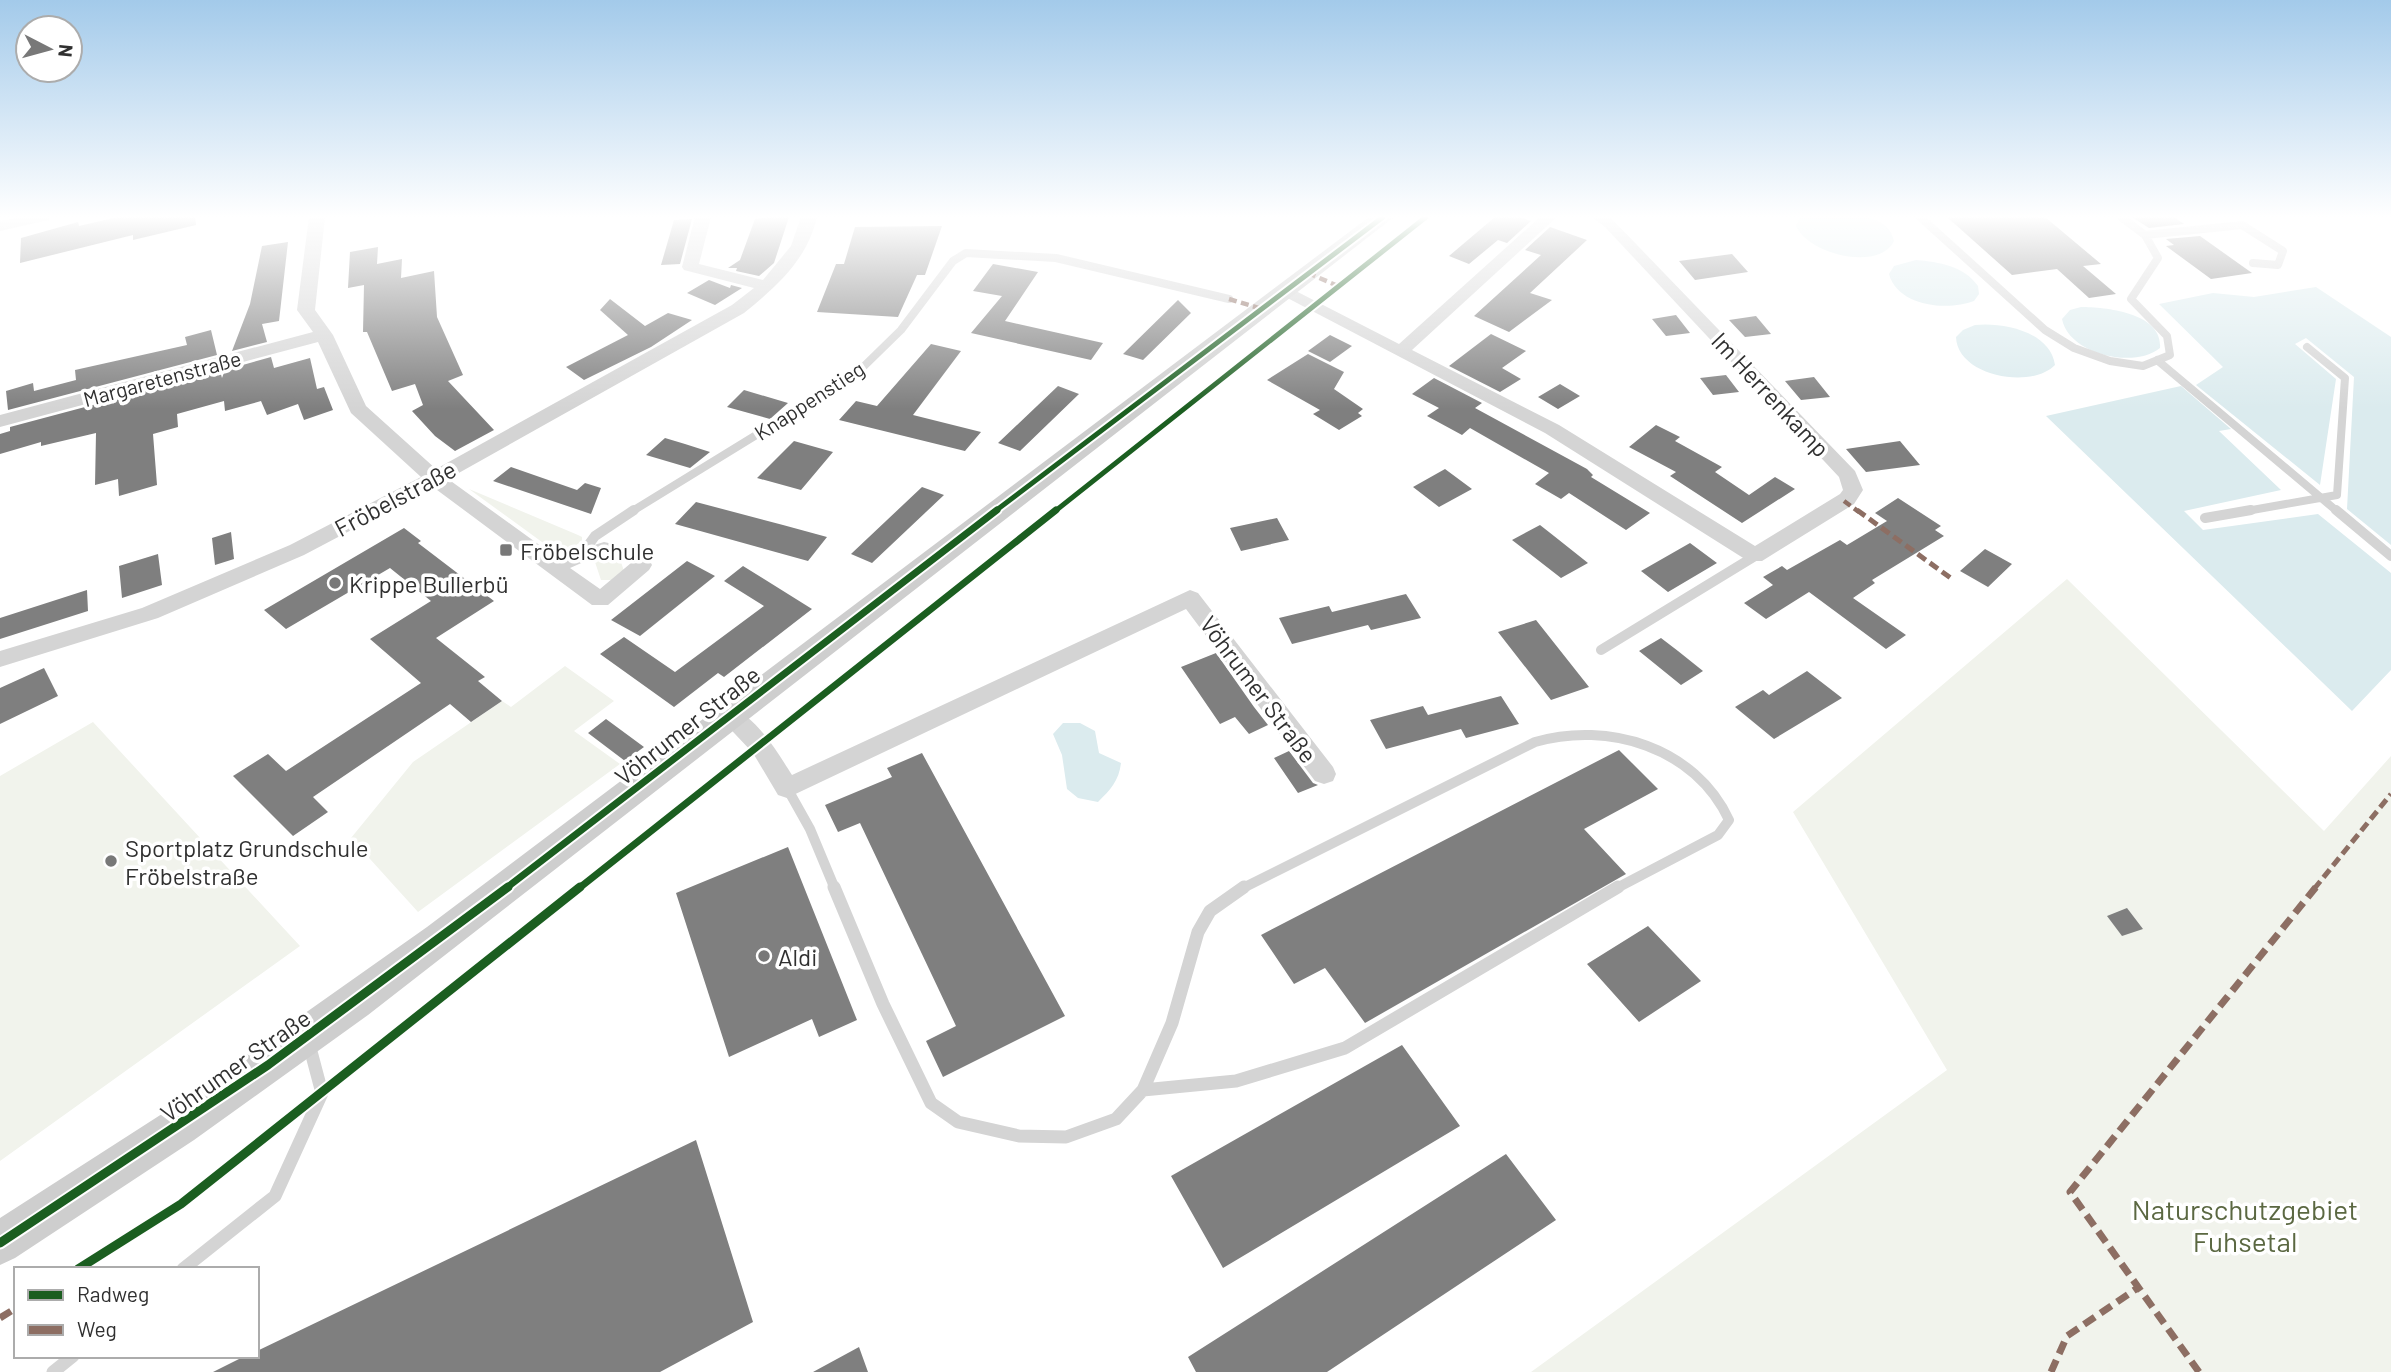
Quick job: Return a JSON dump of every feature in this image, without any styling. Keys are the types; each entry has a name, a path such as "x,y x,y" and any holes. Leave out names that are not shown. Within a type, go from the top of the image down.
{"main road":[{"name":"Vöhrumer Straße","path":"0,1243 102,1181 308,1038 489,903 1298,281"}],"street":[{"path":"309,281 306,310 324,335 358,409 434,478 600,600 642,565 638,556 610,547 555,566"},
{"path":"747,281 767,286"},
{"name":"Fröbelstraße","path":"0,659 150,613 298,550 683,342 738,309 772,281"},
{"path":"1402,350 1478,281"},
{"name":"Im Herrenkamp","path":"1664,281 1852,483 1853,490 1847,499 1755,556"},
{"path":"1284,292 1552,429 1755,556"},
{"name":"Margaretenstraße","path":"0,421 324,335"},
{"name":"Vöhrumer Straße","path":"730,716 761,746 787,788 1190,598 1324,774"}],"lane":[{"name":"Knappenstieg","path":"581,555 595,536 679,480 790,417 857,373 901,330 938,281"},
{"name":"Knappenstieg","path":"1153,281 1229,299"},
{"path":"1991,281 2045,330 2074,348 2110,361 2143,366 2169,355 2168,336 2131,299 2143,281"},
{"path":"2205,518 2337,495 2345,378 2307,347"},
{"path":"2157,360 2391,556"},
{"name":"Im Herrenkamp","path":"1601,650 1755,556"},
{"path":"787,788 810,829 883,1004 931,1103 958,1122 1019,1136 1066,1137 1116,1119 1143,1090 1171,1023 1198,932 1210,911 1231,894 1535,742 1566,735 1618,736 1646,746 1681,765 1724,806 1729,820 1718,835 1646,871 1345,1048 1236,1081 1143,1090"},
{"path":"186,1267 275,1196 321,1094 308,1038"},
{"path":"53,1372 70,1358"}],"green space":[{"path":"469,489 578,535 582,537 582,541 563,554 557,553"},
{"path":"602,556 620,559 624,571 612,580 601,580 595,562"},
{"name":"Naturschutzgebiet Fuhsetal","path":"2067,579 2324,831 2391,756 2391,1372 1531,1372 1947,1070 1793,812"},
{"path":"565,666 614,701 574,731 620,764 418,912 351,838 413,762 502,701 511,707"},
{"name":"Sportplatz Grundschule Fröbelstraße","path":"93,722 300,946 0,1161 0,776"}],"shaded area":[{"path":"1892,281 1974,281 1979,294 1974,301 1938,306 1913,300 1902,294"},
{"path":"2316,287 2391,337 2391,545 2347,509 2354,377 2306,338 2295,344 2336,379 2320,485 2196,385 2223,367 2159,304 2213,293 2254,297"},
{"path":"2081,307 2104,308 2131,314 2143,320 2158,336 2160,348 2149,354 2120,358 2089,350 2067,331 2062,319 2070,310"},
{"path":"1975,325 2011,327 2035,337 2051,353 2055,365 2044,373 2030,377 1997,375 1981,370 1960,350 1956,337 1963,330"},
{"path":"2181,386 2231,429 2219,431 2281,490 2184,511 2203,530 2318,514 2391,573 2391,670 2352,711 2046,416"},
{"path":"1063,723 1080,723 1095,731 1099,753 1121,763 1116,780 1098,802 1078,798 1067,789 1062,755 1053,734"}],"building":[{"path":"255,281 284,281 279,321 262,324 267,342 232,351 250,304"},
{"path":"348,281 435,281 437,317 463,375 448,381 494,430 455,451 435,436 412,411 423,405 415,384 392,391 367,332 363,332 364,285 348,288"},
{"path":"707,281 730,288 731,285 742,288 715,305 687,293"},
{"path":"829,281 914,281 898,317 817,312"},
{"path":"980,281 1032,281 1005,321 1103,343 1091,360 971,333 1002,296 973,291"},
{"path":"1512,281 1543,281 1530,293 1552,300 1509,332 1474,316"},
{"path":"2070,281 2101,281 2116,294 2089,298"},
{"path":"610,299 645,326 668,313 692,320 651,347 584,380 566,367 628,335 600,310"},
{"path":"1178,300 1191,313 1143,360 1123,354"},
{"path":"1676,315 1690,333 1666,336 1652,319"},
{"path":"1756,316 1771,334 1745,337 1729,320"},
{"path":"211,330 217,355 8,410 6,391 33,383 34,391 76,380 75,370 187,345 185,337"},
{"path":"1491,334 1526,351 1502,368 1521,379 1500,392 1449,366"},
{"path":"1330,335 1352,346 1330,362 1308,351"},
{"path":"931,344 961,351 913,415 981,432 965,451 839,420 856,401 877,406"},
{"path":"1308,354 1344,372 1334,389 1363,409 1358,413 1362,416 1339,430 1313,414 1320,410 1267,380"},
{"path":"271,357 274,368 310,358 317,389 324,387 333,410 304,420 298,404 267,415 261,401 225,411 224,401 177,414 178,427 153,434 157,485 119,496 118,479 95,485 96,433 41,446 41,442 0,454 0,434 10,431 10,427 220,371 222,378 225,370"},
{"path":"1726,375 1739,392 1713,395 1700,378"},
{"path":"1814,377 1830,397 1801,400 1785,381"},
{"path":"1434,378 1482,403 1475,408 1587,469 1593,475 1591,477 1650,513 1626,530 1569,493 1561,499 1535,484 1549,473 1470,428 1462,435 1427,416 1439,408 1412,394"},
{"path":"1560,384 1580,396 1558,409 1538,397"},
{"path":"1058,386 1079,394 1020,451 998,443"},
{"path":"744,390 788,403 770,419 727,407"},
{"path":"1656,425 1680,437 1675,441 1722,467 1715,472 1749,495 1775,477 1795,489 1742,523 1670,476 1676,472 1629,447"},
{"path":"665,438 710,452 690,468 646,455"},
{"path":"794,441 833,452 801,490 757,478"},
{"path":"1900,441 1920,465 1866,472 1846,449"},
{"path":"511,467 577,490 585,483 601,488 591,514 493,481"},
{"path":"1445,469 1472,489 1439,507 1413,487"},
{"path":"922,487 944,495 872,563 851,554"},
{"path":"1898,498 1941,526 1935,530 1944,536 1872,580 1875,583 1853,598 1906,635 1886,649 1809,592 1766,619 1744,603 1773,585 1763,577 1782,566 1787,570 1840,540 1847,545 1887,521 1875,513"},
{"path":"696,502 827,537 808,561 675,524"},
{"path":"1277,518 1289,540 1241,551 1230,528"},
{"path":"1540,525 1588,563 1561,578 1512,540"},
{"path":"404,528 421,541 418,543 494,601 436,638 485,677 478,681 502,701 471,722 450,704 313,797 328,812 293,836 233,776 268,754 286,771 421,683 370,639 431,601 390,568 286,629 264,610"},
{"path":"231,532 234,559 215,565 212,538"},
{"path":"1690,543 1717,563 1668,592 1641,571"},
{"path":"1985,549 2012,564 1988,587 1960,571"},
{"path":"158,554 162,585 122,598 119,566"},
{"path":"687,561 715,576 640,636 611,620"},
{"path":"743,566 812,609 724,677 718,673 674,707 600,654 624,637 675,672 764,606 724,581"},
{"path":"87,590 88,611 0,639 0,618"},
{"path":"1406,594 1421,618 1371,630 1368,625 1292,644 1279,618 1329,606 1332,612"},
{"path":"1536,620 1589,687 1551,700 1498,632"},
{"path":"1661,638 1703,671 1681,685 1639,651"},
{"path":"1216,653 1268,725 1249,734 1235,717 1220,724 1181,667"},
{"path":"44,668 58,696 0,724 0,688"},
{"path":"1807,671 1842,698 1774,739 1735,707 1763,690 1769,695"},
{"path":"1501,696 1519,724 1466,738 1461,729 1386,749 1370,720 1423,706 1428,715"},
{"path":"606,719 644,747 625,761 588,733"},
{"path":"1619,750 1658,789 1584,829 1626,874 1365,1023 1325,968 1294,984 1261,935"},
{"path":"1289,751 1313,783 1318,785 1298,793 1274,758"},
{"path":"922,753 1065,1016 943,1077 926,1041 956,1026 860,823 838,832 825,805 892,777 887,768"},
{"name":"Aldi","path":"788,847 857,1020 819,1037 812,1019 729,1057 676,893"},
{"path":"2127,908 2143,929 2122,936 2107,916"},
{"path":"1648,926 1701,981 1639,1022 1587,964"},
{"path":"1402,1045 1460,1126 1223,1268 1171,1176"},
{"path":"696,1140 753,1322 660,1372 213,1372 241,1358 259,1358 259,1350"},
{"path":"1506,1154 1556,1220 1327,1372 1196,1372 1188,1357"},
{"path":"859,1347 868,1372 813,1372"}],"marked path":[{"path":"1327,281 1338,286"},
{"path":"1229,299 1262,309"},
{"path":"1844,501 1952,579"},
{"path":"2199,1372 2070,1192 2391,794"},
{"path":"2051,1372 2067,1336 2139,1287"},
{"path":"0,1318 14,1309"}],"cycle path":[{"path":"0,1243 180,1126 440,939 1298,281"},
{"path":"81,1267 181,1204 1345,281"}],"place":[{"name":"Fröbelschule","path":"506,550"},
{"name":"Krippe Bullerbü","path":"335,583"},
{"name":"Sportplatz Grundschule Fröbelstraße","path":"111,861"},
{"name":"Aldi","path":"764,956"}]}
